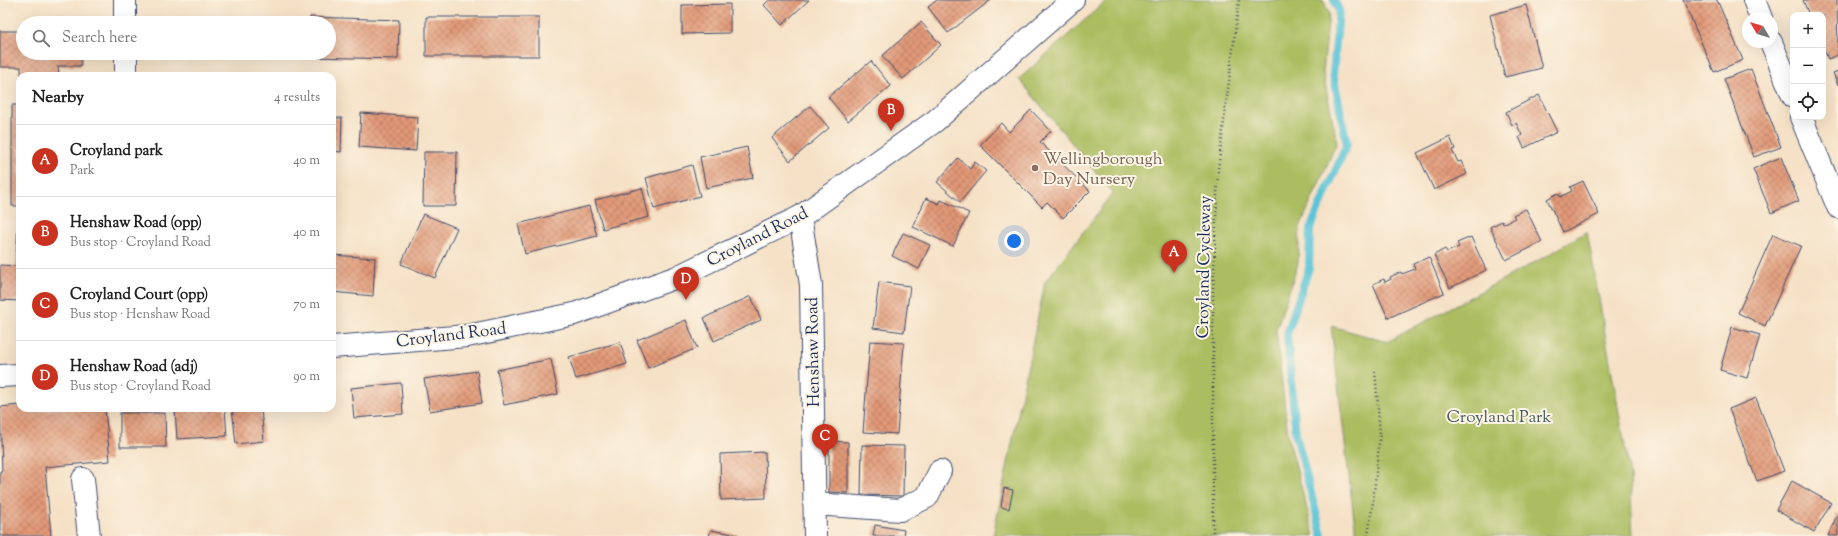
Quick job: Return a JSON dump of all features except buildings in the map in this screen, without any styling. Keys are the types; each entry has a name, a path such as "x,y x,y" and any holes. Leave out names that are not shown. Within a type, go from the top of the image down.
{"main road":[{"path":"125,0 125,16"},
{"name":"Croyland Road","path":"336,348 466,336 574,314 678,277 800,217 935,121 1074,0"},
{"path":"1754,0 1759,12"},
{"path":"1773,48 1790,89"},
{"path":"126,60 126,72"},
{"path":"1802,120 1838,207"},
{"name":"Henshaw Road","path":"800,217 811,284 815,536"},
{"path":"0,376 16,375"},
{"path":"814,504 900,510 927,497 940,471"},
{"path":"83,479 89,536"}],"path":[{"name":"Croyland Cycleway","path":"1213,536 1213,296 1216,190 1239,0"},
{"path":"1368,536 1380,434 1376,369"}],"green space":[{"path":"1107,0 1323,0 1329,13 1323,73 1337,142 1300,227 1298,264 1276,330 1288,436 1314,536 993,536 1045,282 1113,193 1019,79"},
{"name":"Croyland Park","path":"1587,231 1630,475 1633,536 1356,536 1331,326 1387,342 1550,254"}],"waterway":[{"path":"1322,536 1296,435 1287,334 1309,268 1310,229 1347,144 1333,74 1339,10 1334,0"}],"place":[{"name":"Henshaw Road (opp)","path":"891,131"},
{"name":"Wellingborough Day Nursery","path":"1035,168"},
{"name":"Croyland park","path":"1174,273"},
{"name":"Henshaw Road (adj)","path":"686,300"},
{"name":"Croyland Court (opp)","path":"825,457"}]}
